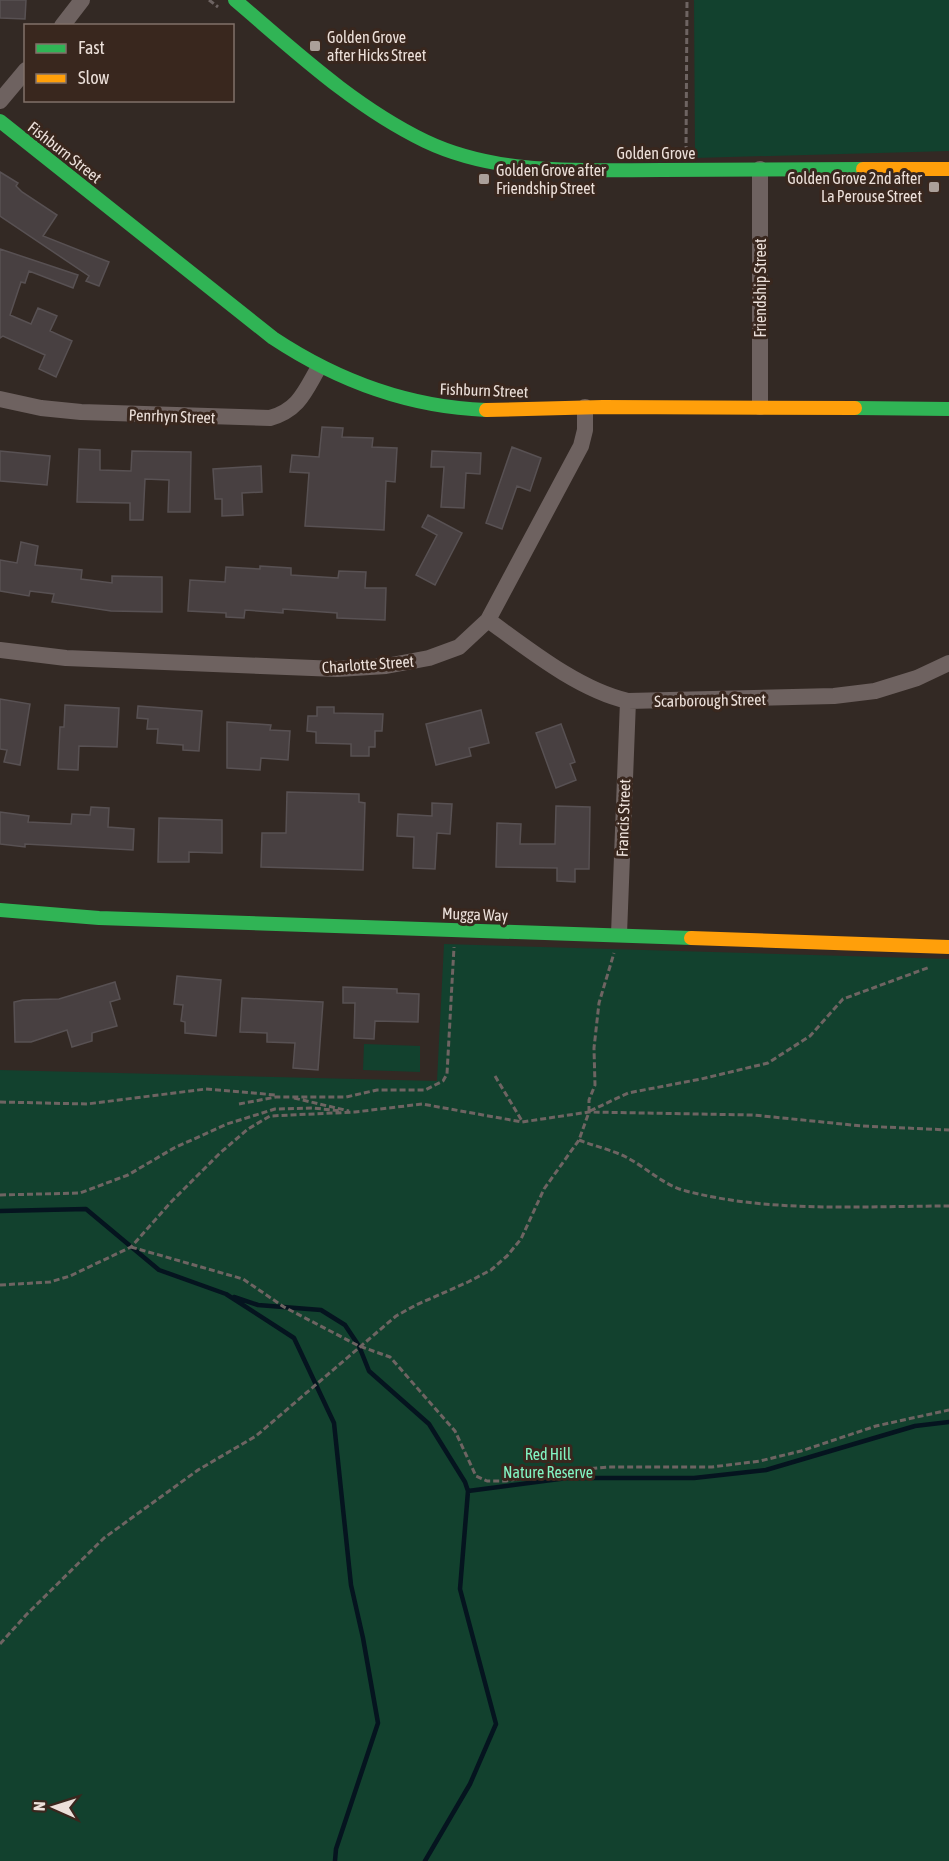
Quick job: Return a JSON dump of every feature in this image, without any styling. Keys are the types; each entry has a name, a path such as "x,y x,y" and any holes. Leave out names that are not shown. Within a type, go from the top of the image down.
{"street":[{"path":"64,24 82,0"},
{"name":"Golden Grove","path":"235,0 345,90 390,123 440,148 487,162 541,169 949,169"},
{"path":"0,101 24,72"},
{"name":"Fishburn Street","path":"0,121 273,338 319,367 389,395 444,407 471,409 949,408"},
{"name":"Friendship Street","path":"760,169 760,407"},
{"name":"Penrhyn Street","path":"0,399 41,408 81,412 270,418 287,412 303,397 319,367"},
{"name":"Charlotte Street","path":"0,650 66,658 338,669 386,666 429,658 459,647 488,620 581,446 585,430 585,407"},
{"name":"Scarborough Street","path":"488,620 537,656 572,677 608,695 628,701 834,696 875,691 917,678 949,663"},
{"name":"Francis Street","path":"619,934 628,701"},
{"name":"Mugga Way","path":"0,910 99,918 949,947"}],"path":[{"path":"686,170 687,0"},
{"path":"0,1102 87,1104 206,1089 289,1096 346,1097 377,1090 425,1090 443,1081 447,1074 454,930"},
{"path":"0,1644 104,1538 198,1470 256,1436 396,1316 491,1270 507,1256 521,1239 544,1189 579,1140 589,1112 589,1100 595,1085 594,1048 599,1003 619,934"},
{"path":"589,1112 628,1092 701,1079 768,1063 810,1036 843,999 938,963"},
{"path":"495,1076 522,1122"},
{"path":"239,1104 289,1096 355,1112"},
{"path":"0,1285 50,1282 70,1276 131,1247 219,1153 248,1129 270,1116 355,1112 422,1104 522,1122 589,1112 753,1115 862,1126 949,1130"},
{"path":"0,1195 80,1193 128,1175 174,1148 227,1124 275,1109 313,1108 355,1112"},
{"path":"579,1140 626,1157 660,1180 684,1191 758,1203 794,1206 949,1206"},
{"path":"131,1247 243,1279 284,1307 359,1346 390,1357 456,1431 476,1476 487,1481 506,1481 555,1472 608,1467 712,1467 760,1461 801,1451 876,1426 949,1410"}],"green space":[{"path":"694,0 949,0 949,151 695,158"},
{"name":"Red Hill Nature Reserve","path":"444,944 949,959 949,1861 0,1861 0,1070 437,1081"},
{"path":"364,1044 420,1046 420,1072 363,1070"}],"building":[{"path":"0,0 26,0 25,19 0,18"},
{"path":"0,172 18,183 16,186 22,192 57,215 43,236 109,262 99,286 86,281 89,276 0,216"},
{"path":"0,249 78,275 73,288 29,271 25,283 21,282 10,315 31,324 38,308 57,316 50,331 72,341 56,377 39,369 45,355 3,336 0,338"},
{"path":"322,427 343,428 342,437 373,438 372,447 397,448 395,482 386,481 384,530 305,526 309,473 290,472 292,455 319,457"},
{"path":"512,447 541,458 530,491 517,486 502,529 486,523"},
{"path":"79,449 100,450 100,470 131,471 132,451 191,452 190,512 168,512 169,480 145,479 143,520 130,520 130,503 77,502"},
{"path":"0,451 50,456 47,485 0,481"},
{"path":"432,451 481,453 480,474 466,473 464,508 441,507 444,467 431,467"},
{"path":"261,466 262,492 242,493 243,515 222,516 222,499 215,499 213,469"},
{"path":"428,515 462,533 435,585 416,575 437,535 422,527"},
{"path":"21,542 38,546 35,565 82,570 81,579 112,583 112,576 162,577 162,612 111,611 52,602 54,594 30,591 29,596 0,591 0,560 17,563"},
{"path":"260,566 291,568 291,575 338,578 339,571 366,572 365,588 386,588 385,620 337,618 337,613 283,609 283,613 245,610 244,618 226,617 226,613 188,611 190,580 225,582 226,567 260,569"},
{"path":"0,699 30,704 20,765 4,762 7,750 0,749"},
{"path":"65,705 119,708 117,747 79,746 78,770 58,769 60,727 64,727"},
{"path":"138,706 202,711 199,751 183,750 183,745 157,743 158,729 147,729 148,719 137,718"},
{"path":"317,707 334,707 334,713 383,714 382,731 375,731 375,747 369,747 369,756 351,756 351,744 316,743 316,732 307,731 308,716 317,716"},
{"path":"481,710 489,743 469,748 471,756 436,765 426,724"},
{"path":"227,722 271,725 270,730 290,731 288,760 261,758 260,770 227,768"},
{"path":"561,724 575,762 570,764 576,780 556,788 536,733"},
{"path":"287,792 359,794 359,802 365,803 363,870 261,867 262,833 286,833"},
{"path":"432,803 452,804 450,834 437,833 435,869 413,868 414,837 397,836 398,814 432,816"},
{"path":"556,806 590,807 589,869 575,869 575,882 557,881 557,868 496,867 497,823 521,824 520,844 555,844"},
{"path":"91,807 109,808 108,827 134,829 133,850 25,844 25,847 0,844 0,812 29,816 28,822 71,824 72,814 90,815"},
{"path":"159,818 222,820 222,853 189,852 189,862 158,862"},
{"path":"177,976 221,980 216,1036 185,1033 185,1022 181,1021 183,1005 174,1004"},
{"path":"115,982 120,999 110,1002 117,1026 92,1033 92,1041 72,1047 67,1030 31,1042 15,1042 14,1002 59,999"},
{"path":"343,987 397,989 397,993 419,994 418,1022 375,1021 374,1039 354,1038 355,1003 343,1003"},
{"path":"242,998 323,1002 318,1070 293,1068 295,1043 267,1042 267,1033 240,1032"}],"waterway":[{"path":"0,1211 86,1209 159,1270 226,1294 294,1338 334,1423 351,1585 378,1723 336,1849 335,1861"},
{"path":"234,1297 258,1305 321,1310 345,1325 359,1346 369,1371 429,1424 465,1482 468,1491 460,1589 496,1724 470,1784 425,1861"},
{"path":"468,1491 567,1478 694,1478 766,1470 915,1426 949,1422"}],"traffic: fast":[{"path":"235,0 302,58 373,111 425,141 482,160 511,166 572,170 863,169"},
{"path":"0,121 273,338 298,353 348,379 374,389 429,404 486,410"},
{"path":"855,408 949,409"},
{"path":"0,910 99,918 691,938"}],"traffic: slow":[{"path":"863,169 949,169"},
{"path":"486,410 603,407 855,408"},
{"path":"691,938 949,947"}],"place":[{"name":"Golden Grove after Hicks Street","path":"315,46"},
{"name":"Golden Grove after Friendship Street","path":"484,179"},
{"name":"Golden Grove 2nd after La Perouse Street","path":"934,187"}]}
